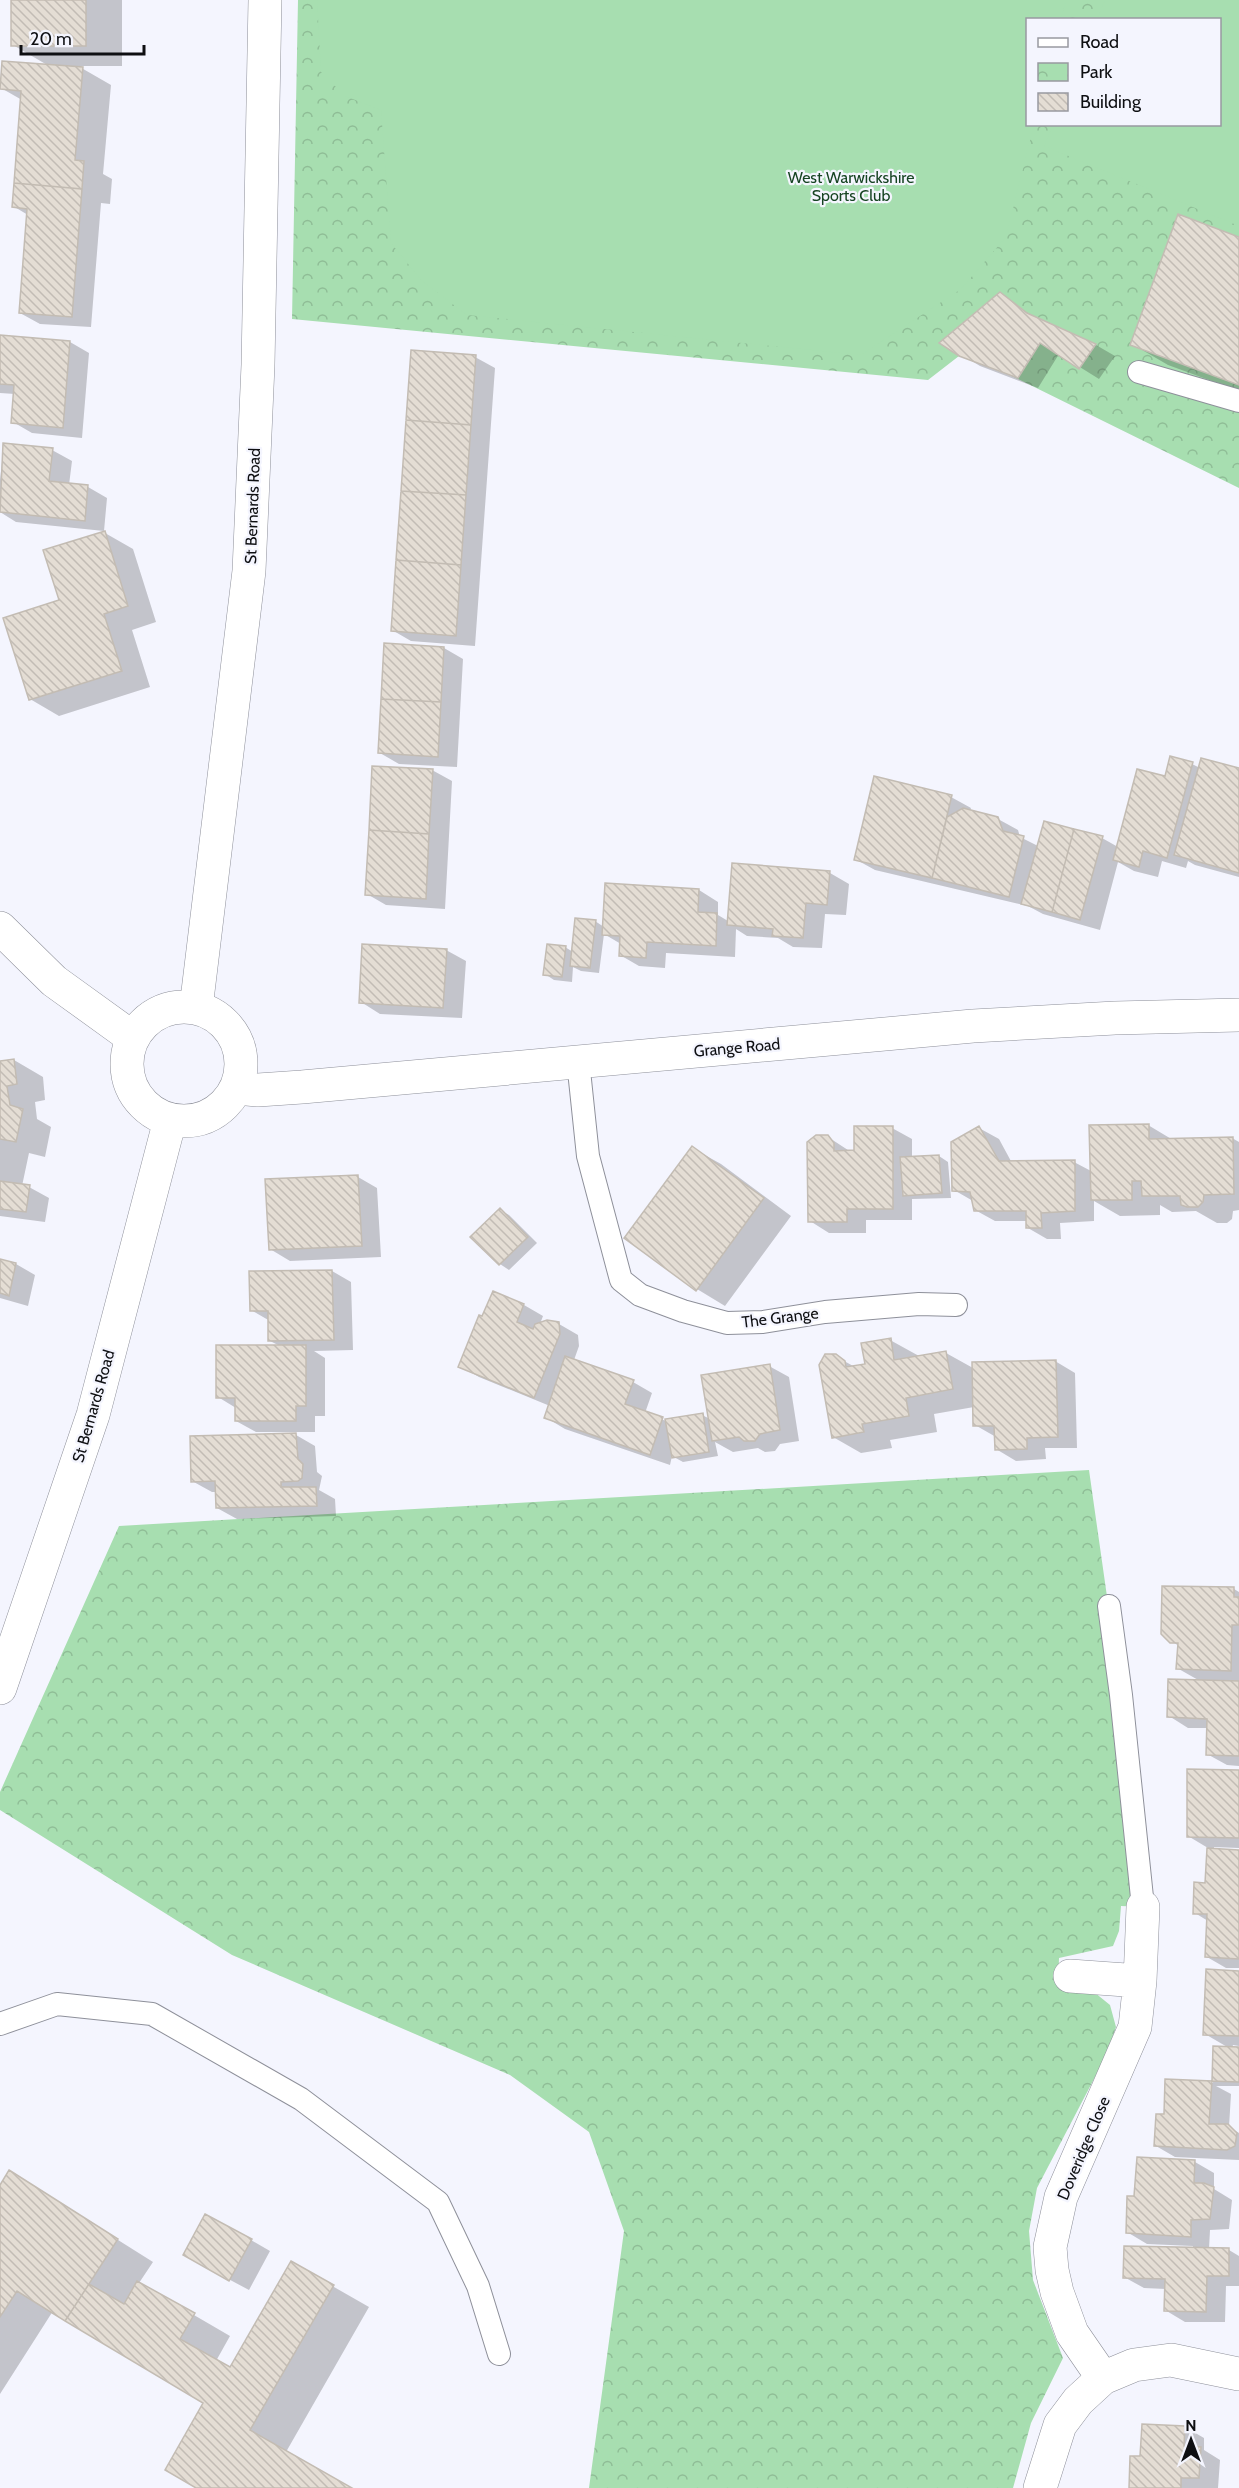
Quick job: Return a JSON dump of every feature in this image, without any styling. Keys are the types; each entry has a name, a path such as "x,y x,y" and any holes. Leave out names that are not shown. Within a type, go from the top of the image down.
{"street":[{"name":"St Bernards Road","path":"196,1008 249,571 258,365 265,0"},
{"path":"0,928 54,981 133,1038"},
{"path":"178,1007 196,1008 214,1015 230,1029 237,1042 241,1068 237,1088 216,1112 198,1120 170,1120 152,1111 137,1097 129,1081 127,1061 133,1038 145,1022 158,1013 178,1007"},
{"name":"Grange Road","path":"237,1088 280,1089 973,1026 1115,1018 1239,1015"},
{"name":"St Bernards Road","path":"0,1688 5,1654 93,1415 170,1120"},
{"name":"Doveridge Close","path":"1103,2378 1072,2332 1057,2292 1050,2247 1061,2197 1135,2026 1140,1981 1143,1907"},
{"path":"1070,1976 1140,1981"},
{"path":"1040,2488 1060,2425 1078,2401 1103,2378 1134,2365 1171,2360 1239,2374"}],"lane":[{"path":"1139,372 1239,401"},
{"name":"The Grange","path":"578,1061 591,1167 621,1281 640,1295 682,1311 726,1323 763,1322 825,1312 919,1304 956,1305"},
{"path":"1109,1606 1122,1695 1143,1907"},
{"path":"0,2024 57,2004 152,2014 301,2099 438,2202 478,2286 499,2354"}],"green space":[{"name":"West Warwickshire Sports Club","path":"298,0 1239,0 1239,488 1008,374 959,356 928,380 292,319"},
{"name":"West Warwickshire Sports Club","path":"317,0 1066,0 1061,18 1026,18 1026,126 1034,126 1006,237 961,289 861,355 467,315 422,281 391,243 381,110 345,96 321,72"},
{"path":"1105,0 1239,0 1239,226 1044,146 1053,126 1221,126 1221,18 1097,18"},
{"path":"1089,1470 1121,1695 1143,1907 1121,1906 1119,1931 1113,1946 1059,1958 1058,1988 1094,1992 1110,2005 1116,2027 1107,2054 1037,2188 1029,2231 1033,2280 1063,2358 1031,2423 1013,2488 589,2488 624,2231 589,2132 510,2075 232,1955 0,1810 0,1792 119,1526"}],"building":[{"path":"11,0 86,0 86,46 11,46"},
{"path":"2,61 83,67 75,160 84,161 82,189 14,183 21,91 0,89"},
{"path":"14,183 82,189 72,317 19,313 27,209 12,207"},
{"path":"1178,214 1239,237 1239,385 1130,345"},
{"path":"1000,292 1027,313 1096,344 1079,369 1040,343 1018,378 959,356 939,343"},
{"path":"0,335 70,341 63,428 11,423 14,385 0,384"},
{"path":"411,350 476,355 471,425 406,420"},
{"path":"406,420 471,425 466,495 401,491"},
{"path":"3,443 53,448 49,481 88,485 85,521 0,512"},
{"path":"401,491 466,495 461,565 396,560"},
{"path":"105,531 128,606 104,614 122,671 29,700 3,618 59,600 43,550"},
{"path":"396,560 461,565 456,636 391,631"},
{"path":"384,643 444,647 441,702 381,699"},
{"path":"381,699 441,702 438,757 378,753"},
{"path":"1170,756 1193,762 1167,858 1143,851 1139,867 1113,860 1137,769 1165,776"},
{"path":"1201,758 1239,768 1239,873 1174,855"},
{"path":"372,766 433,769 429,834 369,830"},
{"path":"874,776 952,795 932,878 854,860"},
{"path":"963,808 998,817 1003,831 1024,836 1009,897 932,878 947,817"},
{"path":"1044,821 1074,829 1052,912 1021,904"},
{"path":"1074,829 1103,836 1080,920 1052,912"},
{"path":"369,830 429,834 426,899 365,895"},
{"path":"732,863 830,871 827,905 806,903 803,938 772,936 773,929 727,925"},
{"path":"605,883 699,889 698,912 717,913 716,946 647,942 646,958 619,956 620,936 602,935"},
{"path":"575,918 596,920 590,968 570,966"},
{"path":"362,944 447,949 443,1008 359,1003"},
{"path":"547,944 566,946 562,977 543,975"},
{"path":"14,1059 17,1084 7,1086 10,1105 23,1109 16,1142 0,1139 0,1061"},
{"path":"1149,1124 1149,1139 1233,1137 1234,1194 1204,1195 1203,1202 1198,1207 1187,1207 1181,1205 1180,1196 1142,1196 1141,1181 1132,1181 1132,1200 1091,1200 1089,1125"},
{"path":"854,1126 893,1126 893,1209 847,1209 847,1222 808,1222 807,1142 816,1135 828,1135 834,1143 834,1151 854,1150"},
{"path":"979,1126 999,1161 1075,1160 1075,1211 1041,1213 1042,1228 1026,1228 1026,1211 974,1211 970,1192 952,1191 951,1142"},
{"path":"692,1146 764,1198 696,1291 624,1238"},
{"path":"939,1155 942,1193 903,1196 900,1157"},
{"path":"358,1175 362,1246 269,1250 265,1179"},
{"path":"0,1181 30,1185 26,1212 0,1209"},
{"path":"500,1208 528,1237 499,1265 470,1237"},
{"path":"0,1259 16,1263 9,1296 0,1293"},
{"path":"332,1270 334,1340 268,1341 268,1311 250,1311 249,1271"},
{"path":"493,1291 524,1304 517,1322 533,1329 535,1324 547,1320 559,1322 560,1334 534,1398 458,1367 479,1315 482,1316"},
{"path":"891,1338 894,1360 946,1351 953,1389 906,1398 909,1416 862,1424 864,1432 832,1438 819,1365 825,1354 836,1354 845,1361 846,1367 865,1364 861,1343"},
{"path":"216,1345 306,1345 306,1406 296,1406 296,1421 235,1421 235,1398 216,1398"},
{"path":"565,1356 634,1380 625,1404 663,1417 650,1455 544,1418"},
{"path":"1056,1360 1058,1437 1027,1438 1027,1449 995,1450 994,1426 973,1426 972,1362"},
{"path":"770,1364 780,1430 760,1434 755,1441 744,1441 739,1437 712,1441 701,1375"},
{"path":"703,1413 709,1452 672,1458 665,1419"},
{"path":"296,1433 298,1459 303,1464 302,1478 298,1481 281,1482 281,1487 316,1487 317,1506 216,1508 215,1481 191,1482 190,1436"},
{"path":"1162,1586 1234,1587 1234,1597 1239,1597 1239,1625 1232,1625 1231,1671 1176,1669 1178,1643 1170,1643 1161,1634"},
{"path":"1168,1679 1239,1681 1239,1756 1206,1755 1207,1719 1167,1717"},
{"path":"1187,1769 1239,1770 1239,1838 1187,1837"},
{"path":"1207,1848 1239,1850 1239,1959 1205,1957 1207,1914 1193,1914 1194,1882 1205,1883"},
{"path":"1206,1969 1239,1971 1239,2036 1203,2035"},
{"path":"1213,2046 1239,2047 1239,2082 1212,2081"},
{"path":"1165,2079 1212,2081 1209,2124 1228,2124 1237,2133 1235,2146 1227,2150 1154,2146 1156,2114 1164,2114"},
{"path":"1137,2157 1195,2160 1194,2183 1204,2183 1214,2187 1210,2219 1191,2220 1191,2237 1126,2233 1127,2196 1134,2196"},
{"path":"9,2170 118,2239 65,2321 17,2291 0,2317 0,2185"},
{"path":"205,2214 252,2239 229,2281 183,2255"},
{"path":"1124,2246 1229,2248 1229,2276 1207,2276 1206,2312 1164,2311 1165,2279 1123,2278"},
{"path":"291,2261 334,2285 250,2430 352,2488 196,2488 165,2470 203,2403 65,2321 89,2284 124,2304 137,2281 195,2313 180,2339 230,2367"},
{"path":"1142,2424 1185,2426 1184,2446 1201,2447 1199,2478 1181,2478 1181,2488 1129,2488 1130,2456 1140,2456"}]}
